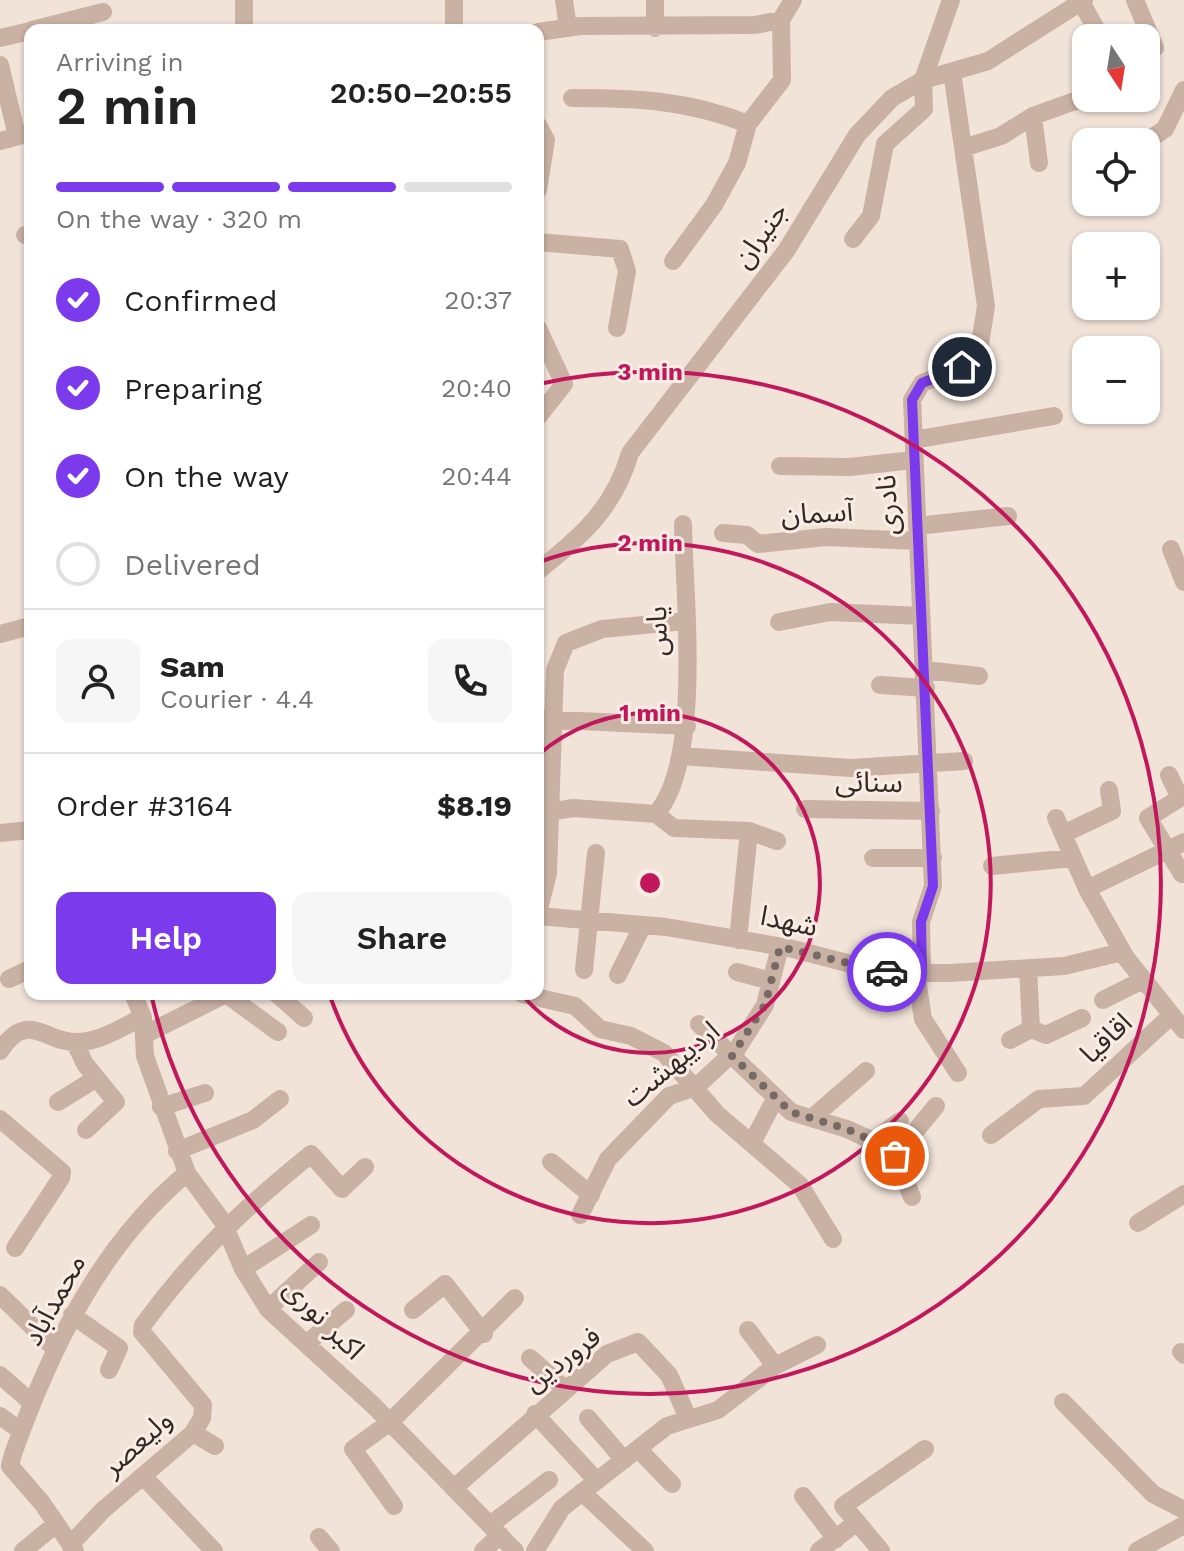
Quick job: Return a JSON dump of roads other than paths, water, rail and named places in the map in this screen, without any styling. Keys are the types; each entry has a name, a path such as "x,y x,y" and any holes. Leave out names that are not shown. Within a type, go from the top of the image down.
{"street":[{"path":"244,0 244,24"},
{"path":"564,0 568,28"},
{"path":"655,0 655,28"},
{"path":"673,261 714,205 737,163 748,124 782,80 781,20 793,0"},
{"path":"853,239 871,216 885,144 924,109 923,80 951,0"},
{"path":"1135,0 1145,24"},
{"path":"1083,1 1094,24"},
{"name":"جنیران","path":"544,565 607,507 621,485 630,453 786,251 857,135 892,98 923,80 988,61 1083,1"},
{"path":"435,13 454,16"},
{"path":"58,24 103,14"},
{"path":"544,31 568,28 724,27 781,20"},
{"path":"0,38 24,32"},
{"path":"0,65 16,137"},
{"name":"نادری","path":"952,72 986,306 979,350 962,367 922,383 912,400 933,858 933,886 921,922 919,972 923,1019 958,1073"},
{"path":"1160,132 1165,129 1184,90"},
{"path":"572,98 639,98 703,107 748,124"},
{"path":"963,148 1001,136 1033,116 1072,102"},
{"path":"1033,116 1039,163"},
{"path":"544,243 620,249 627,271 617,328"},
{"path":"544,352 564,384 544,409"},
{"path":"913,440 1054,416"},
{"path":"780,466 850,467 913,460"},
{"name":"آسمان","path":"723,533 747,535 758,544 826,537 917,534 1008,516"},
{"name":"یاس","path":"656,814 666,802 687,726 683,524"},
{"path":"1171,549 1184,582"},
{"path":"779,622 830,612 921,616"},
{"path":"544,889 548,873 549,812 545,719 555,670 566,643 602,629 685,621"},
{"path":"0,634 24,628"},
{"path":"880,685 979,676"},
{"path":"545,719 687,726"},
{"path":"681,756 851,768 964,761"},
{"path":"1169,775 1180,798 1148,818 1176,847 1182,874"},
{"path":"1109,790 1112,811 1059,826 1087,889 1122,952 1178,1023"},
{"path":"549,812 573,808 656,814 674,828 749,831 777,841"},
{"name":"سنائی","path":"805,809 931,811"},
{"path":"0,833 24,831"},
{"path":"738,940 749,831"},
{"path":"1087,889 1176,847"},
{"path":"584,970 596,853"},
{"path":"873,858 933,858"},
{"path":"992,866 1072,858"},
{"name":"شهدا","path":"544,915 643,925 780,947 882,972 1064,966 1122,952"},
{"path":"618,975 643,925"},
{"name":"اردیبهشت","path":"580,1215 608,1159 669,1096 696,1087 732,1056 765,1005 780,947"},
{"path":"1028,968 1031,1029"},
{"path":"9,979 24,972"},
{"path":"737,972 771,981"},
{"path":"1103,1000 1143,980"},
{"path":"544,999 575,1006 600,1029 631,1036 664,1053 717,1114 800,1185 833,1239"},
{"name":"اکبر نوری","path":"135,1000 143,1026 145,1056 177,1151 187,1173 225,1226 243,1269 268,1309 390,1422 515,1551"},
{"path":"0,1051 14,1036 34,1028 75,1043 143,1026 210,1000"},
{"path":"234,1000 278,1032"},
{"path":"284,1000 304,1018"},
{"path":"1010,1040 1031,1029 1046,1035 1082,1018"},
{"name":"اقاقیا","path":"991,1135 1039,1099 1084,1096 1178,1023"},
{"path":"699,1024 791,1112 873,1141 895,1156 912,1197"},
{"path":"75,1043 95,1079 116,1102 86,1130"},
{"path":"812,1118 866,1071"},
{"path":"58,1102 95,1079"},
{"path":"161,1107 205,1093"},
{"path":"177,1151 253,1120 280,1099"},
{"path":"752,1143 775,1099"},
{"path":"895,1156 936,1106"},
{"path":"0,1119 62,1172 15,1248"},
{"path":"873,1141 900,1121"},
{"path":"225,1226 311,1154 342,1189 365,1167"},
{"path":"551,1162 591,1195"},
{"name":"محمدآباد","path":"73,1548 10,1466 32,1403 72,1315 115,1249 157,1198 187,1173"},
{"path":"1138,1223 1184,1194"},
{"path":"243,1269 311,1225"},
{"name":"ولیعصر","path":"73,1548 143,1476 193,1433 202,1418 203,1405 142,1332 143,1325 184,1269 225,1226"},
{"path":"268,1309 319,1262"},
{"path":"413,1310 445,1284 484,1334"},
{"path":"0,1295 56,1350"},
{"path":"394,1506 353,1449 390,1422 484,1334 515,1298"},
{"path":"306,1344 346,1310"},
{"path":"72,1315 119,1348 109,1370"},
{"path":"748,1330 775,1366"},
{"name":"فروردین","path":"454,1488 607,1354 638,1342 669,1375 688,1418"},
{"path":"535,1551 562,1508 667,1426 718,1410 775,1366 817,1345"},
{"path":"530,1358 565,1389"},
{"path":"0,1375 32,1403"},
{"path":"1063,1402 1153,1494 1184,1510"},
{"path":"535,1414 590,1487 645,1551"},
{"path":"1,1418 21,1431"},
{"path":"588,1418 631,1455 672,1484"},
{"path":"193,1433 215,1446"},
{"path":"881,1551 843,1506 925,1449"},
{"path":"143,1476 214,1551"},
{"path":"483,1551 495,1530 549,1480"},
{"path":"803,1496 836,1539"},
{"path":"819,1551 857,1522"},
{"path":"23,1551 56,1524"},
{"path":"1149,1548 1184,1525"}]}
